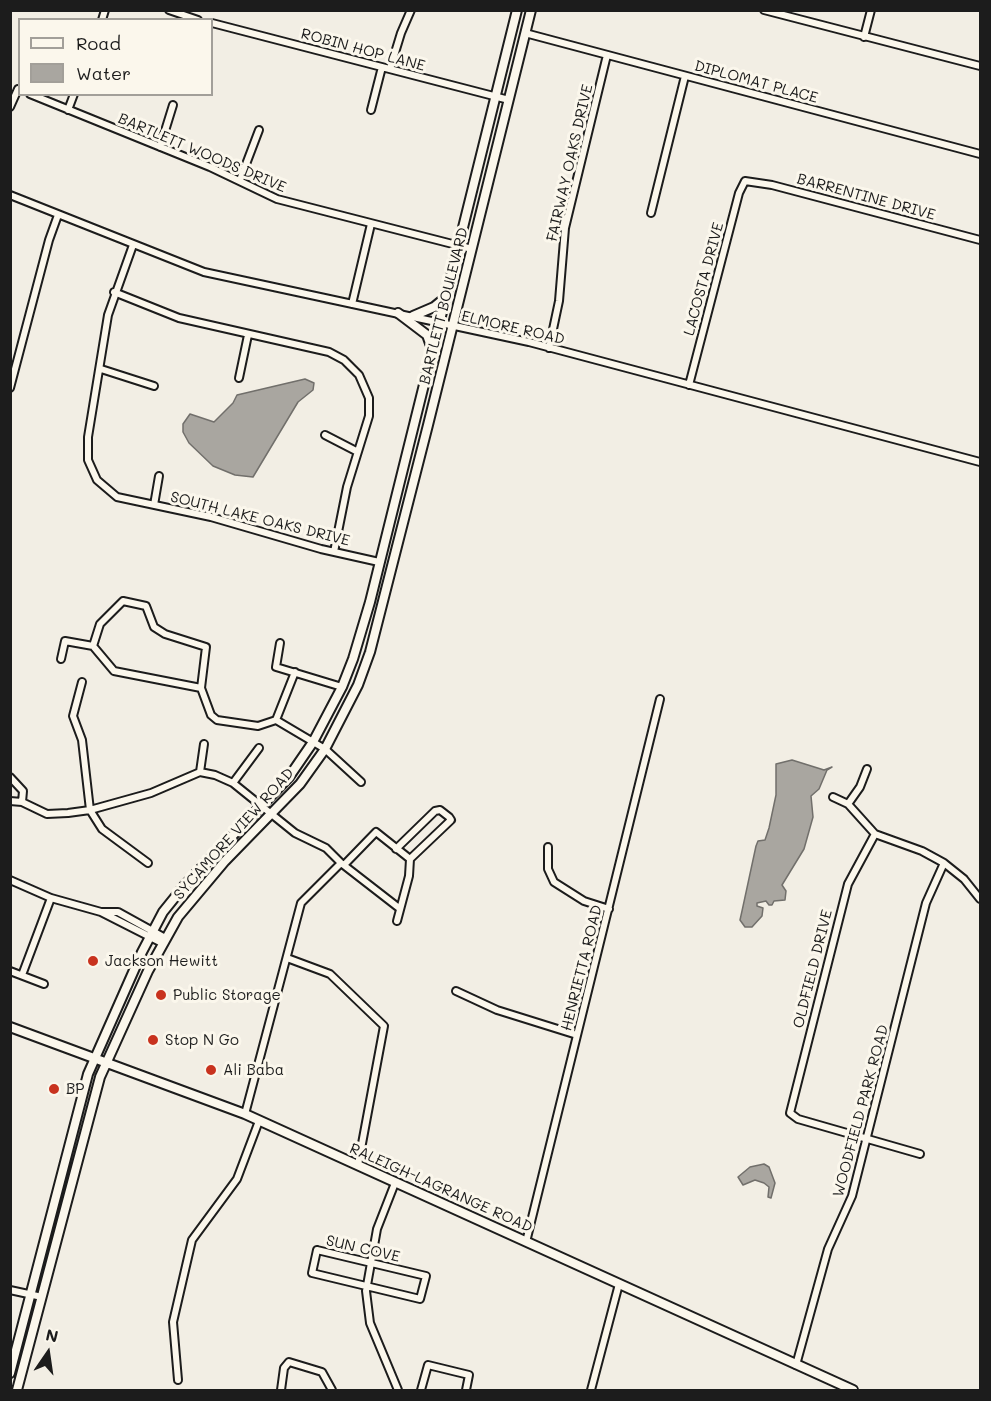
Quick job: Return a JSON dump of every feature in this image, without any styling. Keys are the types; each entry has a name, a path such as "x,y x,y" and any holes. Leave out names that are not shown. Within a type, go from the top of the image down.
{"main road":[{"name":"BARTLETT BOULEVARD","path":"370,602 517,10"},
{"name":"BARTLETT BOULEVARD","path":"381,607 531,10"},
{"path":"413,316 434,308 446,297"},
{"path":"398,313 427,335 433,350"},
{"path":"405,462 417,465"},
{"name":"SYCAMORE VIEW ROAD","path":"10,1373 95,1058 135,966 163,912 184,886 266,810 300,784 342,687 370,602"},
{"name":"SYCAMORE VIEW ROAD","path":"17,1390 106,1062 128,1012 178,917 266,810 289,777 318,745 358,685 370,652 381,607"},
{"path":"356,648 370,652"},
{"path":"135,966 148,971"},
{"path":"118,1008 128,1012"},
{"name":"RALEIGH-LAGRANGE ROAD","path":"10,1027 245,1113 853,1390"}],"street":[{"path":"170,10 192,18"},
{"path":"390,69 411,10"},
{"path":"764,10 788,14 864,37 981,66"},
{"path":"864,37 872,10"},
{"name":"ROBIN HOP LANE","path":"213,23 508,100"},
{"name":"DIPLOMAT PLACE","path":"525,33 981,154"},
{"name":"FAIRWAY OAKS DRIVE","path":"549,348 558,301 565,228 607,55"},
{"path":"371,110 382,67"},
{"path":"651,213 685,76"},
{"path":"10,107 16,89"},
{"name":"BARTLETT WOODS DRIVE","path":"35,96 240,180 282,201 472,249"},
{"path":"68,110 73,96"},
{"path":"160,147 172,105"},
{"path":"240,180 259,130"},
{"name":"BARRENTINE DRIVE","path":"745,181 772,185 981,240"},
{"name":"LACOSTA DRIVE","path":"689,385 739,193 745,181"},
{"name":"ELMORE ROAD","path":"10,195 133,245 215,275 413,316 549,348 981,462"},
{"path":"10,388 49,240 58,215"},
{"path":"352,304 372,224"},
{"path":"133,245 114,292 106,325 101,369 154,386"},
{"path":"114,292 179,318 329,352 344,360 359,375 366,387 369,406 356,451 334,552"},
{"path":"239,378 248,335"},
{"name":"SOUTH LAKE OAKS DRIVE","path":"101,369 87,450 91,471 102,487 117,497 225,520 334,552 379,562"},
{"path":"325,435 356,451"},
{"path":"154,505 159,476"},
{"path":"93,646 100,624 123,601 146,606 154,627 165,634 206,647 201,688 211,716 217,720 258,726 276,720 318,745 361,782"},
{"path":"61,659 65,641 93,646 114,671 201,688"},
{"path":"280,643 276,667 342,687"},
{"path":"276,720 295,672"},
{"path":"82,682 73,716 82,740 90,810 102,829 148,863"},
{"name":"HENRIETTA ROAD","path":"526,1242 660,699"},
{"path":"200,772 204,744"},
{"path":"233,783 259,748"},
{"path":"848,804 860,787 867,769"},
{"path":"10,801 22,801 46,814 90,810 151,793 200,772 215,775 233,783 295,833 326,848 399,908"},
{"path":"10,777 23,792 22,801"},
{"path":"833,797 848,804 875,834 944,863 964,879 981,899"},
{"path":"396,849 435,811 440,810 450,820 410,860 409,876 399,908 398,921"},
{"path":"245,1113 301,903 376,832 410,860"},
{"name":"OLDFIELD DRIVE","path":"867,1139 791,1115 791,1105 846,888 852,872 875,834"},
{"path":"548,847 548,869 554,882 584,901 609,909"},
{"name":"WOODFIELD PARK ROAD","path":"796,1365 825,1258 852,1196 926,903 944,863"},
{"path":"10,880 51,897 101,912 118,912 164,941"},
{"path":"22,975 51,897"},
{"path":"287,958 330,974 384,1026 358,1165"},
{"path":"10,971 44,984"},
{"path":"456,991 497,1010 577,1035"},
{"path":"178,1380 173,1322 192,1240 237,1179 259,1121"},
{"path":"867,1139 920,1154"},
{"path":"395,1183 377,1229 367,1287 370,1323 398,1390"},
{"name":"SUN COVE","path":"317,1250 372,1263 426,1276 420,1299 312,1273 317,1250"},
{"path":"591,1390 619,1284"},
{"path":"10,1290 42,1297"},
{"path":"281,1390 284,1368 289,1362 322,1372 332,1390"},
{"path":"421,1390 429,1365 469,1375 466,1390"}],"water":[{"path":"305,379 314,383 313,390 298,402 253,477 235,475 213,466 189,443 183,432 183,424 190,414 214,422 233,403 237,395"},
{"path":"792,760 824,770 832,767 827,770 819,789 811,796 813,817 804,849 782,885 786,891 785,900 774,901 772,905 766,901 757,903 757,906 763,908 762,916 752,927 745,927 740,920 756,846 758,841 765,840 769,828 776,795 776,764"},
{"path":"764,1164 769,1167 775,1183 771,1198 768,1197 769,1187 764,1183 755,1180 743,1185 738,1177 750,1167"}],"place":[{"name":"Jackson Hewitt","path":"93,961"},
{"name":"Public Storage","path":"161,995"},
{"name":"Stop N Go","path":"153,1040"},
{"name":"Ali Baba","path":"211,1070"},
{"name":"BP","path":"54,1089"}]}
